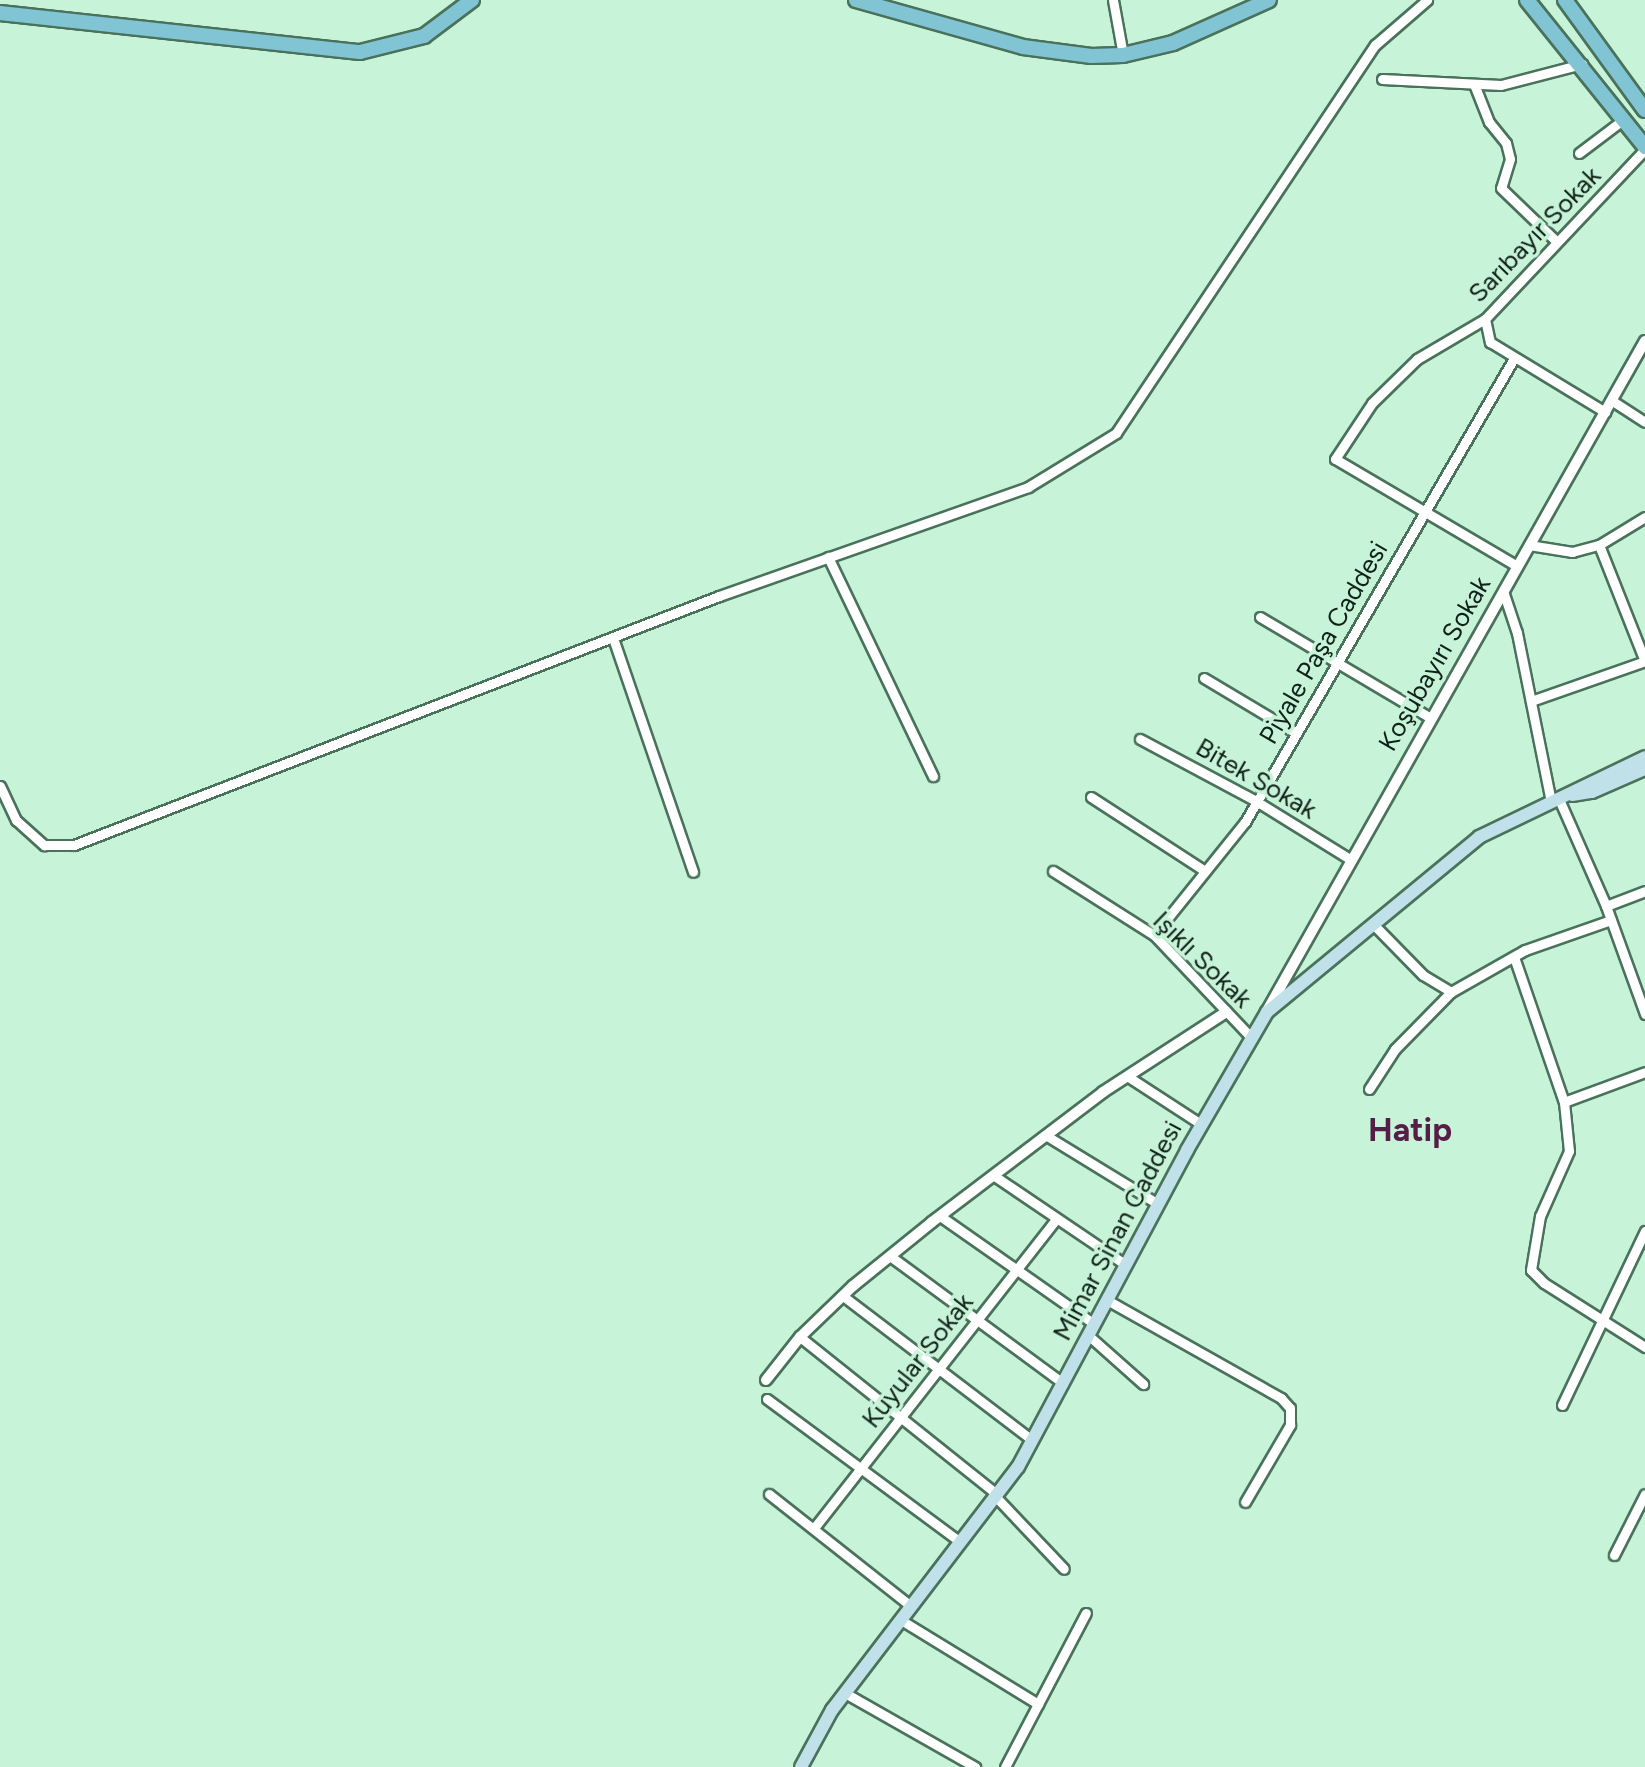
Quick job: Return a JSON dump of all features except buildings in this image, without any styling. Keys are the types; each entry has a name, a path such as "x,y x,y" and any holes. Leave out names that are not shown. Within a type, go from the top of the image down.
{"main road":[{"path":"0,13 42,15 304,49 359,52 424,36 472,0"},
{"path":"856,0 1023,47 1091,56 1123,55 1211,28 1269,0"},
{"path":"1527,0 1582,64 1645,146"},
{"path":"1565,0 1645,110"},
{"path":"0,5 37,9 42,15"},
{"name":"Mimar Sinan Caddesi","path":"801,1767 845,1693 996,1495 1032,1440 1201,1124 1250,1036 1267,1012 1479,837 1645,757"},
{"name":"Mimar Sinan Caddesi","path":"1554,800 1592,792 1645,769"}],"street":[{"path":"1113,0 1123,55"},
{"path":"0,786 16,820 44,845 74,845 612,638 828,557 1028,487 1116,433 1375,46 1427,0"},
{"path":"1382,79 1501,85 1582,64"},
{"path":"1474,84 1489,122 1506,143 1510,159 1501,188 1556,241"},
{"path":"1579,153 1624,119"},
{"name":"Sarıbayır Sokak","path":"1424,513 1335,460 1371,403 1417,359 1485,319 1645,146"},
{"path":"1485,319 1490,342 1513,360 1605,412"},
{"name":"Koşubayırı Sokak","path":"1267,1012 1350,859 1645,341"},
{"name":"Piyale Paşa Caddesi","path":"1154,935 1256,801 1513,360"},
{"path":"1611,400 1645,422"},
{"path":"1424,513 1517,566"},
{"path":"1529,545 1572,552 1599,545 1645,517"},
{"path":"1531,701 1645,661 1599,545"},
{"path":"828,557 933,776"},
{"path":"1503,591 1554,800 1606,906 1642,995 1645,1014"},
{"path":"1260,617 1430,718"},
{"path":"612,638 693,872"},
{"path":"1204,678 1296,733"},
{"name":"Bitek Sokak","path":"1140,739 1256,801 1350,859"},
{"path":"1091,797 1205,871"},
{"name":"Işıklı Sokak","path":"1053,871 1154,935 1250,1036"},
{"path":"1606,906 1645,891"},
{"path":"1369,1088 1395,1049 1451,992 1514,957 1611,920"},
{"path":"1373,924 1423,975 1451,992"},
{"path":"1514,957 1564,1102 1569,1151 1540,1216 1531,1270 1645,1347"},
{"path":"766,1380 800,1337 843,1296 940,1216 996,1177 1127,1076 1226,1012"},
{"path":"1564,1102 1645,1072"},
{"path":"1127,1076 1201,1124"},
{"path":"1047,1136 1158,1204"},
{"path":"996,1177 1055,1221 1126,1265"},
{"path":"940,1216 1091,1329 1143,1384"},
{"name":"Kuyular Sokak","path":"814,1528 1055,1221"},
{"path":"1562,1405 1645,1231"},
{"path":"890,1256 1063,1383"},
{"path":"843,1296 1032,1440"},
{"path":"1107,1300 1281,1398 1290,1408 1290,1425 1245,1502"},
{"path":"800,1337 996,1495 1064,1569"},
{"path":"767,1399 960,1542"},
{"path":"769,1494 911,1606"},
{"path":"1614,1555 1645,1494"},
{"path":"1005,1767 1086,1613"},
{"path":"901,1620 1038,1704"},
{"path":"845,1693 975,1767"}],"district":[{"name":"Hatip","path":"1410,1130"}]}
